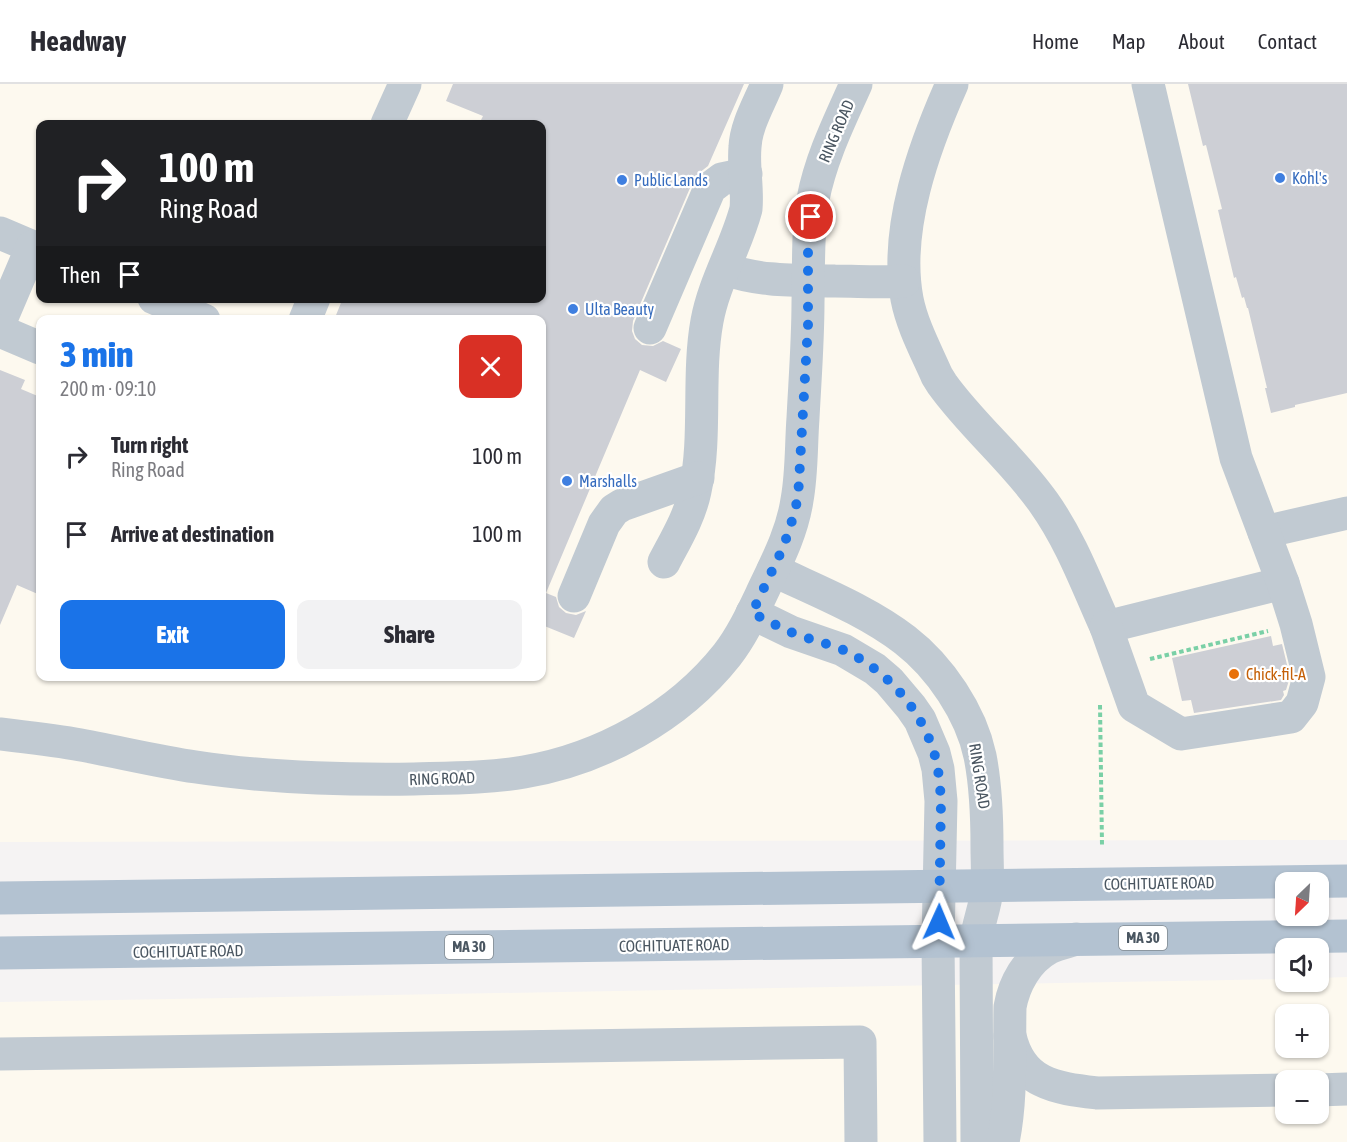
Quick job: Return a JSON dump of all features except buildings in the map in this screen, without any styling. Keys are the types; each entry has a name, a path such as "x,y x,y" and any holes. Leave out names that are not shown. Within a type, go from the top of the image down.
{"main road":[{"path":"0,876 213,895"},
{"name":"COCHITUATE ROAD","path":"0,898 1347,881"},
{"name":"COCHITUATE ROAD","path":"0,953 1347,936"}],"street":[{"path":"389,120 405,84"},
{"path":"664,562 691,508 698,478 707,323 746,209 744,155 746,135 767,84"},
{"name":"RING ROAD","path":"0,734 74,744 195,767 358,780 443,778 524,772 564,763 603,749 641,729 672,707 710,674 732,648 773,570 790,528 798,498 808,325 811,217 826,152 856,84"},
{"path":"952,84 928,144 913,196 904,262 904,281 912,316 942,384 1018,471 1045,505 1064,535 1106,627 1134,706 1181,734 1291,717 1302,703 1309,677 1283,583 1236,458 1148,84"},
{"path":"650,328 710,188 722,179 746,174"},
{"path":"0,233 36,249 0,322"},
{"path":"724,269 757,278 904,281"},
{"path":"165,303 193,315"},
{"path":"0,331 36,346"},
{"path":"574,596 604,524 614,510 622,505 698,478"},
{"path":"1264,532 1347,513"},
{"name":"RING ROAD","path":"773,570 825,594 888,628 905,640 921,654 948,685 974,736 980,755 986,810 988,885 976,941 977,1142"},
{"path":"1106,627 1283,583"},
{"path":"752,613 783,629 843,650 875,669 901,693 921,720 934,753 940,784 938,941 940,1142"},
{"name":"RING ROAD","path":"0,717 74,744"},
{"path":"1003,1142 1009,1100 1010,1007 1013,994 1029,966 1043,952 1060,943 1076,939"},
{"path":"1010,1036 1016,1056 1022,1064 1039,1079 1058,1088 1097,1093 1275,1090"},
{"path":"0,1054 860,1042 861,1142"},
{"path":"1329,1090 1347,1089"}],"shaded area":[{"path":"0,84 1347,84 1347,840 0,842"},
{"path":"1347,977 1347,1142 0,1142 0,1002 1275,979 1275,992 1329,992 1329,978"}],"place":[{"name":"Kohl's","path":"1280,178"},
{"name":"Public Lands","path":"622,180"},
{"name":"Ulta Beauty","path":"573,309"},
{"name":"Marshalls","path":"567,481"},
{"name":"Chick-fil-A","path":"1234,674"}],"route":[{"path":"811,217 808,251 808,325 798,498 782,550 752,613 775,625 843,650 860,659 875,669 901,693 921,720 934,753 940,784 939,922"}]}
